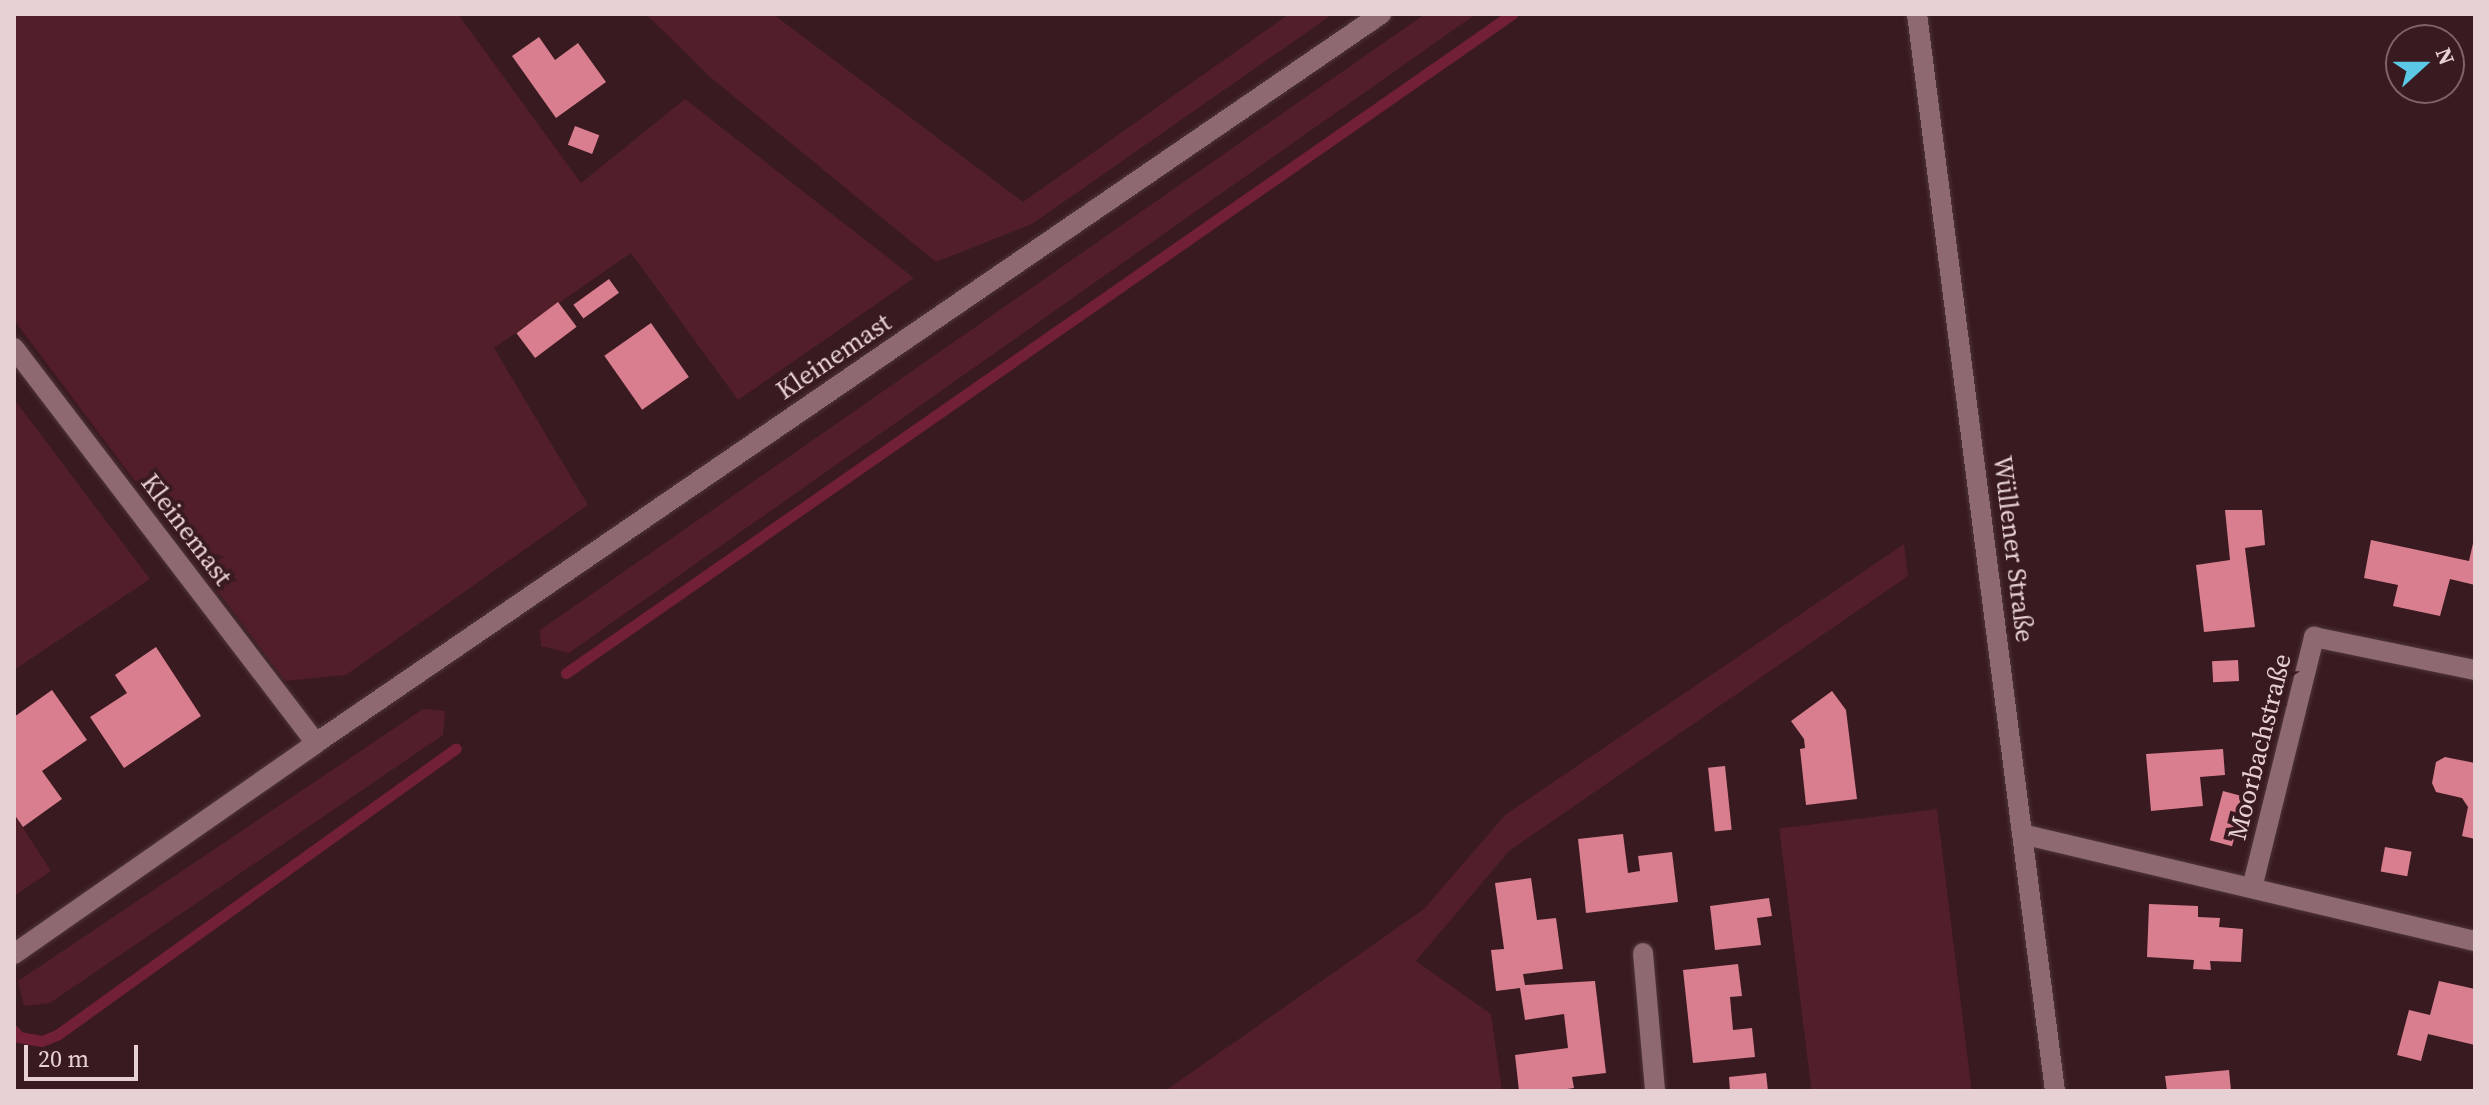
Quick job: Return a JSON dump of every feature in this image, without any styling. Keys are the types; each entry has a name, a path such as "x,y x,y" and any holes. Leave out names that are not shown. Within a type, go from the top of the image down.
{"street":[{"name":"Kleinemast","path":"14,954 316,743 1381,14"},
{"name":"Wüllener Straße","path":"1917,14 2055,1091"},
{"name":"Kleinemast","path":"14,348 316,743"},
{"name":"Moorbachstraße","path":"2252,888 2314,637 2475,670"},
{"path":"2022,834 2475,941"},
{"path":"1643,953 1655,1091"}],"shaded area":[{"path":"14,14 458,14 581,183 685,99 914,278 738,400 631,253 494,348 588,505 346,675 285,681 14,320"},
{"path":"646,14 773,14 1023,202 1289,14 1333,14 1032,224 936,262 710,77"},
{"path":"1425,14 1476,14 569,653 541,646 540,630"},
{"path":"14,399 150,579 14,670"},
{"path":"1904,544 1908,576 1509,851 1416,961 1491,1014 1502,1091 1165,1091 1424,909 1505,815"},
{"path":"423,709 445,711 443,735 50,1003 24,1006 18,981"},
{"path":"1937,809 1972,1091 1811,1091 1779,828"},
{"path":"14,814 51,871 14,896"}],"building":[{"path":"539,37 555,60 578,43 606,82 556,118 512,56"},
{"path":"575,126 599,135 592,154 568,145"},
{"path":"609,279 619,293 583,319 573,305"},
{"path":"558,302 577,327 535,358 516,333"},
{"path":"651,323 689,377 642,410 604,356"},
{"path":"2225,510 2262,510 2265,545 2245,548 2255,627 2204,632 2196,565 2230,560"},
{"path":"2474,539 2475,585 2450,579 2440,616 2393,606 2398,585 2364,578 2371,540 2469,561"},
{"path":"156,647 201,716 124,768 90,717 127,693 115,675"},
{"path":"2238,660 2239,681 2213,682 2212,661"},
{"path":"52,690 87,740 42,771 62,799 23,827 14,814 14,717"},
{"path":"1832,691 1846,710 1857,799 1806,805 1800,749 1805,748 1804,739 1791,721"},
{"path":"2223,749 2225,775 2200,777 2203,806 2151,811 2146,754"},
{"path":"2445,757 2475,763 2475,839 2462,836 2468,807 2462,798 2436,792 2432,783 2436,762"},
{"path":"1725,766 1732,830 1715,831 1708,768"},
{"path":"2223,791 2245,797 2232,846 2210,840"},
{"path":"1623,834 1628,873 1640,871 1638,856 1672,852 1678,902 1586,913 1578,839"},
{"path":"2385,847 2412,852 2407,876 2381,872"},
{"path":"1531,878 1537,920 1556,918 1563,969 1523,974 1525,985 1595,981 1606,1073 1572,1077 1574,1088 1519,1091 1515,1055 1568,1048 1564,1014 1525,1020 1520,988 1496,991 1491,950 1504,949 1495,883"},
{"path":"1769,898 1772,916 1757,918 1761,945 1715,950 1710,906"},
{"path":"2149,904 2198,906 2198,917 2220,918 2219,927 2243,929 2241,962 2210,961 2211,970 2193,969 2194,960 2147,957"},
{"path":"1738,964 1742,996 1730,997 1733,1030 1752,1028 1755,1057 1693,1063 1683,970"},
{"path":"2439,981 2475,989 2475,1045 2428,1034 2421,1061 2397,1055 2409,1010 2430,1015"},
{"path":"2229,1070 2231,1091 2167,1091 2165,1076"},
{"path":"1766,1073 1768,1091 1730,1091 1729,1077"}],"waterway":[{"path":"566,673 1512,14"},
{"path":"14,1031 19,1037 42,1041 57,1035 456,748"}]}
